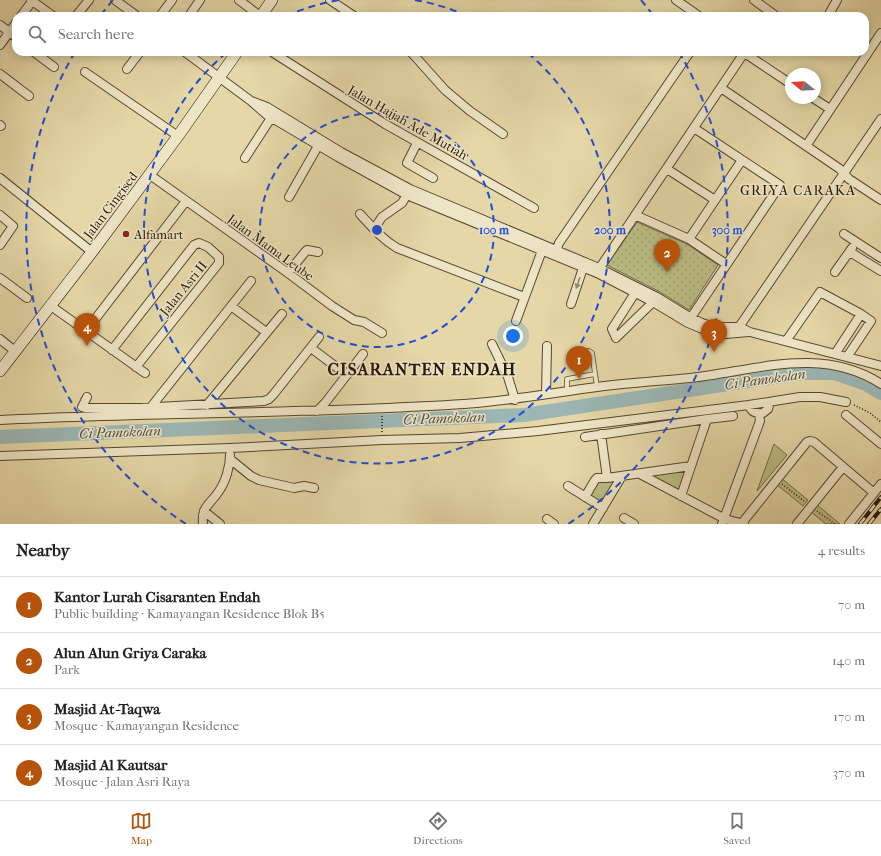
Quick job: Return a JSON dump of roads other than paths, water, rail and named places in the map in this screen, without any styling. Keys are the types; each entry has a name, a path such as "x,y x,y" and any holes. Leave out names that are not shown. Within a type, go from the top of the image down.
{"main road":[{"path":"263,12 272,0"},
{"name":"Jalan Cingised","path":"0,371 54,308 92,252 150,175 234,56"}],"street":[{"path":"24,12 32,0 48,12"},
{"path":"79,12 89,0"},
{"path":"116,0 126,5"},
{"path":"163,12 172,0"},
{"path":"192,12 200,0"},
{"path":"239,0 255,12"},
{"path":"330,0 348,12"},
{"path":"676,0 693,12"},
{"path":"754,0 770,12"},
{"path":"830,12 837,0"},
{"path":"0,26 12,34"},
{"path":"869,50 881,32"},
{"path":"0,45 12,36"},
{"path":"39,56 54,67"},
{"path":"127,69 137,56"},
{"path":"190,56 251,101 318,146 340,154"},
{"name":"Jalan Hajjah Ade Mutiah","path":"278,56 344,100 417,143 534,208"},
{"path":"415,56 445,90 470,111 503,134"},
{"path":"555,253 559,242 687,56"},
{"path":"598,270 721,88 741,56"},
{"path":"749,56 785,80"},
{"path":"806,146 865,56"},
{"path":"85,72 178,136"},
{"path":"0,74 29,96"},
{"path":"721,88 840,169 849,179 881,200"},
{"path":"821,103 830,109"},
{"path":"271,114 408,192 598,270 657,297 689,321"},
{"path":"245,158 271,114"},
{"path":"738,330 881,119"},
{"path":"689,321 780,185 694,128"},
{"path":"417,143 408,163 433,178"},
{"path":"289,197 318,146"},
{"path":"689,239 742,160"},
{"path":"667,168 715,200"},
{"name":"Jalan Mama Leube","path":"150,175 335,308 354,320 364,322 382,333"},
{"path":"0,178 92,252"},
{"path":"374,229 382,217 402,203 408,192"},
{"path":"86,331 186,202"},
{"path":"360,214 386,241 403,250 524,297"},
{"path":"0,215 13,226 0,245"},
{"path":"635,215 689,239 726,264"},
{"path":"844,234 881,258"},
{"path":"835,272 856,242"},
{"name":"Jalan Asri II","path":"112,350 194,245 199,243 208,247 219,257 219,263 136,367"},
{"path":"516,321 543,248"},
{"path":"288,273 307,250 318,252"},
{"path":"850,252 881,271"},
{"path":"571,304 584,265"},
{"path":"598,270 635,293 689,321 714,327 750,332 881,366"},
{"path":"0,278 27,298"},
{"path":"152,411 251,281"},
{"path":"786,341 820,292 862,314 871,321 847,357"},
{"path":"635,293 612,329 616,338 653,302"},
{"path":"231,306 266,332"},
{"path":"54,308 144,373"},
{"path":"207,405 282,314"},
{"path":"835,354 862,314"},
{"path":"152,411 269,399 319,337"},
{"path":"0,339 16,352"},
{"path":"492,344 508,377 515,400"},
{"path":"546,394 547,346"},
{"path":"311,348 347,375"},
{"path":"317,411 363,354"},
{"path":"87,397 82,404 82,407 141,411 317,411 417,407 515,400 567,391 635,382 691,378 798,362 819,363 843,367 856,371 881,384"},
{"path":"0,456 230,448 476,436 538,431 800,398 820,397 846,402"},
{"path":"724,522 759,418 766,412 770,402"},
{"path":"749,405 752,411 759,418"},
{"path":"0,420 141,411"},
{"path":"846,415 881,444"},
{"path":"585,437 733,416"},
{"path":"681,496 707,419"},
{"path":"601,434 607,478"},
{"path":"640,474 681,496 724,522 743,523 807,442 810,441 814,442 874,493"},
{"path":"203,524 204,511 222,486 230,459 230,448"},
{"path":"230,459 251,476 259,480 294,488 304,486 314,488"},
{"path":"585,497 597,478 640,474 691,466"},
{"path":"797,524 843,467"},
{"path":"593,524 622,476"},
{"path":"849,524 881,484"},
{"path":"568,486 603,508"},
{"path":"204,511 220,524"},
{"path":"624,518 634,524"}],"lane":[{"path":"571,354 592,353 597,387"},
{"path":"567,391 567,379 595,374"}],"waterway":[{"name":"Ci Pamokolan","path":"0,437 524,415 802,373 834,373 866,384 881,393"}],"railway":[{"path":"860,524 881,497"},
{"path":"869,524 881,509"}],"place":[{"name":"Alfamart","path":"126,234"},
{"name":"Alun Alun Griya Caraka","path":"667,272"},
{"name":"Masjid Al Kautsar","path":"87,346"},
{"name":"Masjid At-Taqwa","path":"714,352"},
{"name":"Kantor Lurah Cisaranten Endah","path":"579,379"}],"district":[{"name":"GRIYA CARAKA","path":"798,190"},
{"name":"CISARANTEN ENDAH","path":"422,369"}]}
